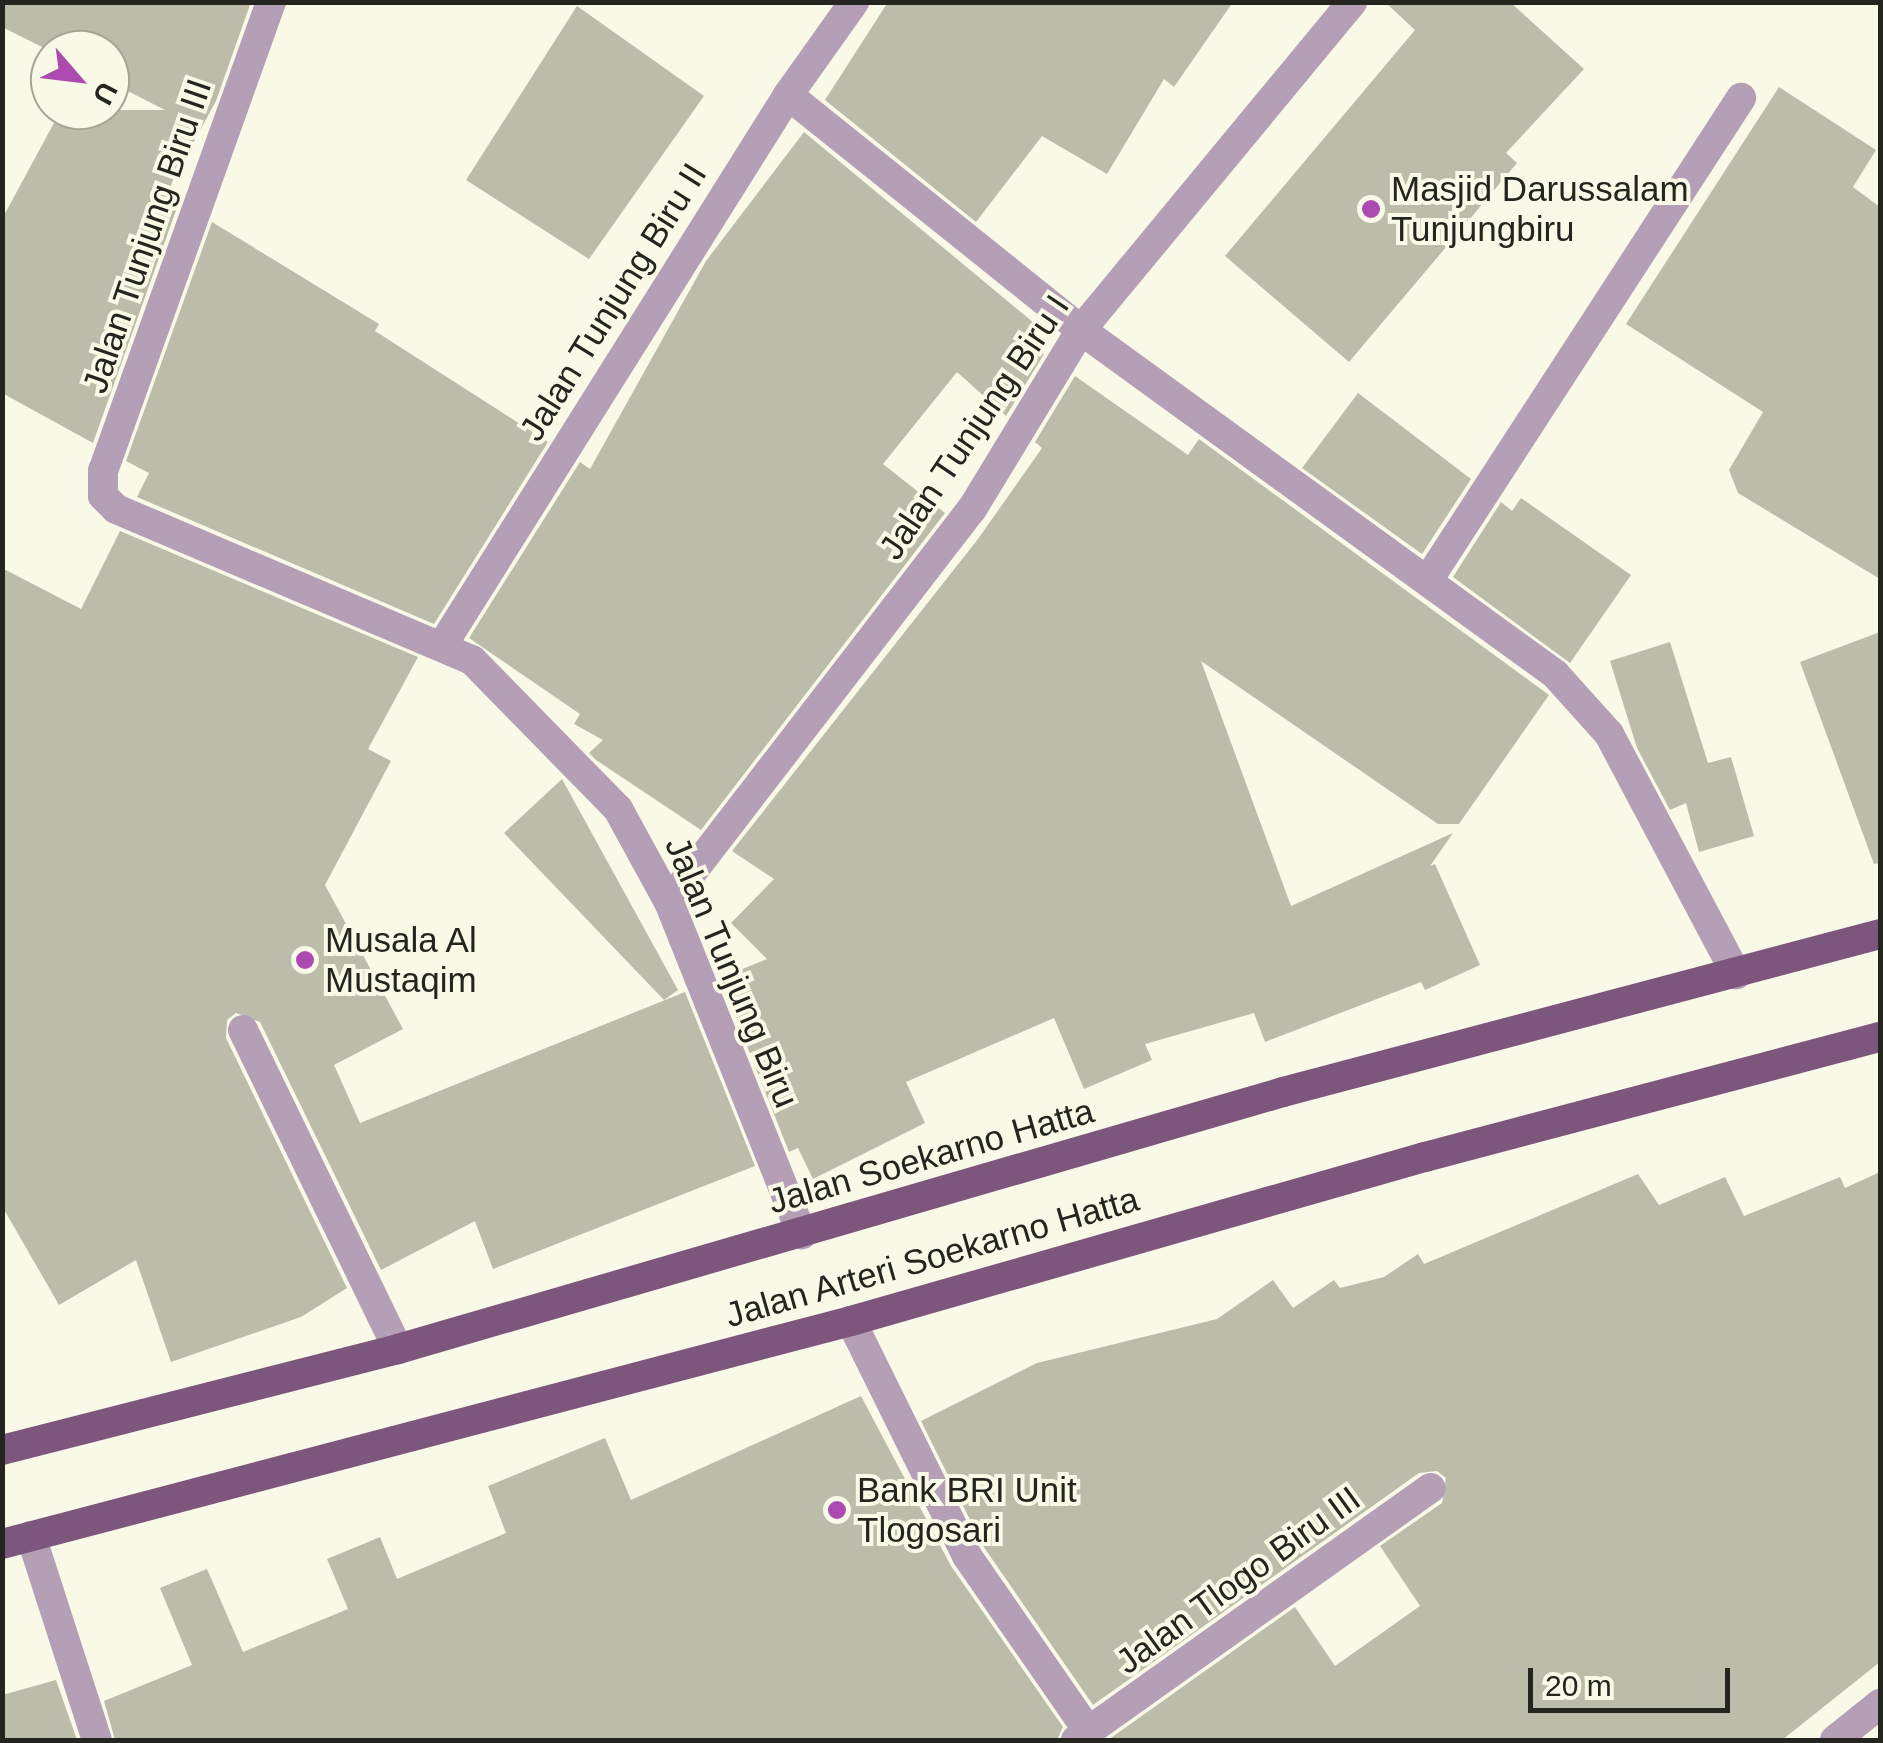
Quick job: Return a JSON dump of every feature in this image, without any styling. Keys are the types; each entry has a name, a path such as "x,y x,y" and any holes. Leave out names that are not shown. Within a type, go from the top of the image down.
{"main road":[{"name":"Jalan Soekarno Hatta","path":"2,1450 398,1348 1283,1092 1880,934"},
{"name":"Jalan Arteri Soekarno Hatta","path":"17,1540 851,1321 1425,1157 1880,1038"}],"street":[{"name":"Jalan Tunjung Biru III","path":"103,496 104,470 270,2"},
{"name":"Jalan Tunjung Biru II","path":"442,646 788,95 854,2"},
{"name":"Jalan Tunjung Biru I","path":"668,902 972,509 1081,330 1352,2"},
{"path":"788,95 1081,330 1554,674 1609,734 1736,974"},
{"path":"1428,580 1741,98"},
{"name":"Jalan Tunjung Biru","path":"103,496 116,509 472,660 618,809 668,902 802,1234"},
{"path":"243,1030 398,1348"},
{"name":"Jalan Tlogo Biru III","path":"851,1321 968,1556 1082,1736 1430,1488"},
{"path":"17,1540 97,1740"},
{"path":"1835,1740 1880,1704"}],"building":[{"path":"2,2 251,2 216,101 172,182 169,195 179,202 93,443 2,393 2,219 50,130 130,130 130,110 165,110 130,92 130,30 30,30 30,41 2,27"},
{"path":"888,2 1233,2 1174,87 1164,79 1107,174 1042,136 976,222 825,100"},
{"name":"Masjid Darussalam Tunjungbiru","path":"1385,2 1510,2 1584,69 1506,153 1517,163 1349,362 1225,256 1415,30"},
{"path":"577,6 704,96 589,259 466,180"},
{"path":"1779,87 1876,150 1853,187 1880,207 1880,579 1738,493 1729,470 1763,412 1626,324"},
{"path":"804,132 1040,328 1028,342 1044,354 1006,416 957,372 883,464 945,513 701,830 596,760 589,753 603,740 574,724 580,714 469,638 580,462 590,469 706,261"},
{"path":"212,222 379,324 375,331 548,442 434,624 137,497 149,473 126,461"},
{"path":"1075,376 1188,455 1199,439 1549,695 1459,824 1438,824 1201,661 1291,906 1453,833 1430,866 1435,864 1480,965 1425,990 1421,982 1265,1042 1254,1013 1145,1044 1152,1060 1084,1089 1054,1018 906,1082 925,1123 813,1179 798,1148 789,1152 720,978 767,959 731,923 774,879 732,851 978,539 1042,448 1035,442"},
{"path":"1358,393 1471,479 1422,554 1302,468"},
{"path":"1521,498 1631,575 1570,663 1453,577 1501,502 1512,511"},
{"path":"120,531 418,657 368,749 391,761 325,885 403,1029 334,1065 360,1123 685,992 755,1166 493,1269 475,1221 381,1270 260,1022 236,1013 227,1020 226,1038 347,1288 301,1317 171,1362 136,1260 59,1305 2,1206 2,568 81,609"},
{"path":"1880,632 1880,863 1874,864 1800,662"},
{"path":"1670,642 1708,763 1731,757 1754,836 1699,852 1686,803 1670,810 1637,748 1610,661"},
{"path":"562,779 678,990 664,1000 504,833"},
{"path":"1880,1172 1880,1662 1782,1740 1108,1740 1295,1607 1335,1666 1420,1606 1380,1546 1442,1503 1446,1478 1437,1471 1419,1473 1093,1705 983,1546 921,1421 1037,1363 1217,1319 1273,1280 1293,1308 1334,1280 1340,1288 1384,1277 1418,1254 1424,1264 1638,1174 1659,1205 1725,1177 1744,1216 1840,1177 1845,1188"},
{"path":"861,1396 951,1566 1063,1727 1057,1740 115,1740 104,1701 192,1665 160,1588 207,1569 243,1652 348,1609 327,1559 380,1537 397,1579 506,1533 488,1486 605,1438 631,1500"},
{"path":"56,1680 77,1740 2,1740 2,1695"}],"place":[{"name":"Masjid Darussalam Tunjungbiru","path":"1371,209"},
{"name":"Musala Al Mustaqim","path":"305,960"},
{"name":"Bank BRI Unit Tlogosari","path":"837,1510"}]}
